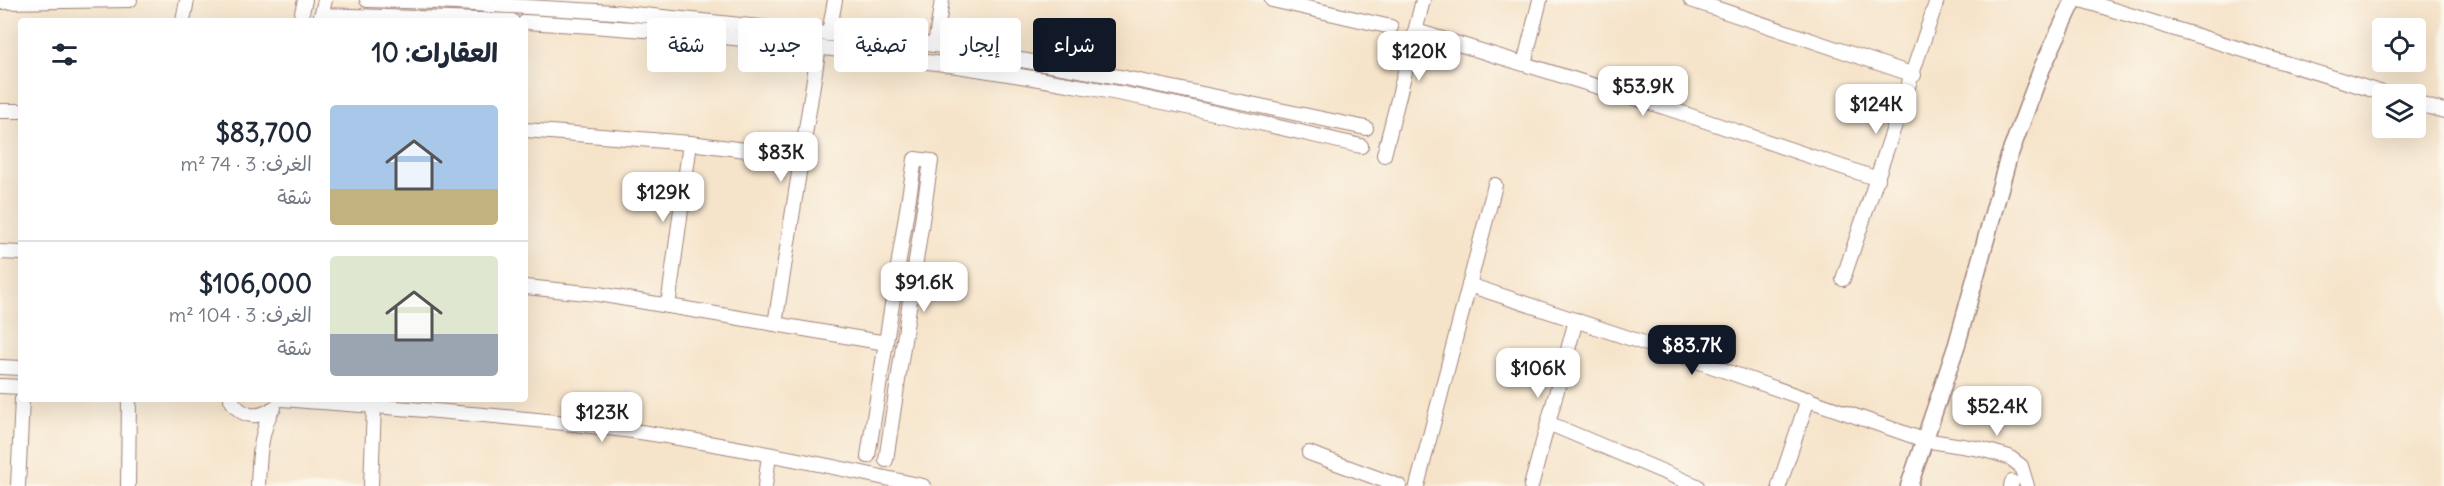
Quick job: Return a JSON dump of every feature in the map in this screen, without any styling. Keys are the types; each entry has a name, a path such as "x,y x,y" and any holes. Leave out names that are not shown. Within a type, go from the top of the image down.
{"main road":[{"path":"1909,486 1957,344 2008,159 2042,68 2074,0"}],"street":[{"path":"0,2 130,0"},
{"path":"184,18 187,0"},
{"path":"301,18 305,0"},
{"path":"325,0 320,18 414,18"},
{"path":"366,0 439,1 614,12 935,45 1125,78 1366,128"},
{"path":"382,17 384,0"},
{"path":"829,33 835,0"},
{"path":"935,45 942,0"},
{"path":"1272,0 1391,27"},
{"path":"1384,155 1424,0"},
{"path":"1524,64 1540,0"},
{"path":"1691,0 1914,75"},
{"path":"1843,279 1914,75 1937,0"},
{"path":"2082,0 2372,90"},
{"path":"528,22 738,38"},
{"path":"1416,31 1720,125 1878,179"},
{"path":"822,47 946,64 1098,89 1361,146"},
{"path":"775,324 815,72"},
{"path":"2426,106 2444,111"},
{"path":"0,111 18,111"},
{"path":"1310,135 1315,117"},
{"path":"528,130 690,143 801,157"},
{"path":"668,306 690,143"},
{"path":"868,456 915,159 931,161 886,460"},
{"path":"1417,486 1495,185"},
{"path":"0,252 18,254"},
{"path":"1469,285 1808,399 1934,444 1981,449 2014,459 2021,466 2027,486"},
{"path":"528,286 598,294 886,344"},
{"path":"1531,486 1576,320"},
{"path":"0,367 18,368"},
{"path":"0,386 18,387"},
{"path":"1779,486 1808,399"},
{"path":"18,486 22,402"},
{"path":"128,486 129,402"},
{"path":"233,402 240,411 250,415 262,415 278,402 374,406 583,425 685,439 769,455 876,481 923,486"},
{"path":"258,486 262,437 278,402"},
{"path":"876,402 894,405"},
{"path":"371,486 374,406"},
{"path":"1548,423 1697,486"},
{"path":"1309,453 1399,486"},
{"path":"765,486 769,455"}]}
